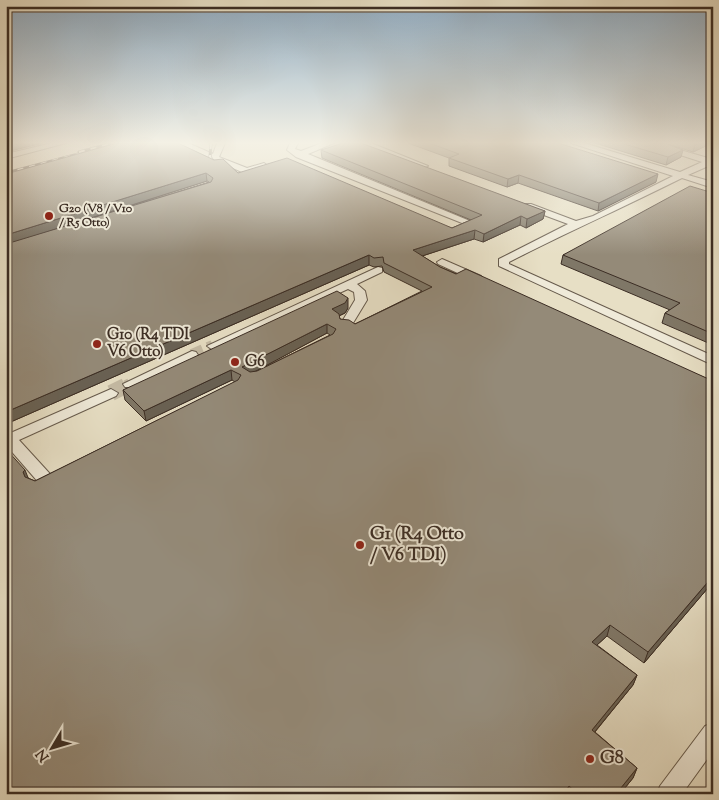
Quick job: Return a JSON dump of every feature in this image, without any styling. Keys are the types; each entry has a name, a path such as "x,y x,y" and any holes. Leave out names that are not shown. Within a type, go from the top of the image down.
{"lane":[{"path":"366,180 465,221"},
{"path":"671,180 596,218 576,224 503,261 504,266 713,360"},
{"path":"673,180 713,192"},
{"path":"698,180 713,185"},
{"path":"521,203 576,224"},
{"path":"442,262 487,283"},
{"path":"213,346 378,270"},
{"path":"346,325 361,300 359,291 349,284"},
{"path":"130,384 192,355"},
{"path":"63,471 41,481 9,439 110,393"},
{"path":"668,794 713,733"}],"building":[{"name":"G1 (R4 Otto / V6 TDI)","path":"6,180 182,180 6,235"},
{"name":"G1 (R4 Otto / V6 TDI)","path":"212,180 340,180 452,228 482,215 396,180 462,180 545,211 527,219 521,216 484,234 475,230 413,250 440,267 456,274 466,269 713,381 713,576 648,652 610,625 592,642 637,675 592,730 637,768 616,794 578,794 569,786 563,794 6,794 6,494 11,489 9,482 6,481 6,449 25,470 23,472 25,477 35,481 238,380 241,375 231,370 144,411 123,390 337,291 348,298 345,303 332,309 339,314 340,319 349,320 355,324 432,287 384,263 383,257 374,258 369,255 6,412 6,244","holes":["327,324 336,329 333,334 257,371 250,372 242,367"]},
{"path":"534,180 645,180 599,203"},
{"path":"690,186 713,193 713,334 665,313 680,303 563,255"}],"tunnel":[{"path":"192,355 213,346"},
{"path":"111,393 129,384"},
{"path":"126,386 130,384"}],"place":[{"name":"G20 (V8 / V10 / R5 Otto)","path":"49,216"},
{"name":"G10 (R4 TDI V6 Otto)","path":"97,344"},
{"name":"G6","path":"235,362"},
{"name":"G1 (R4 Otto / V6 TDI)","path":"360,545"},
{"name":"G8","path":"590,759"}]}
